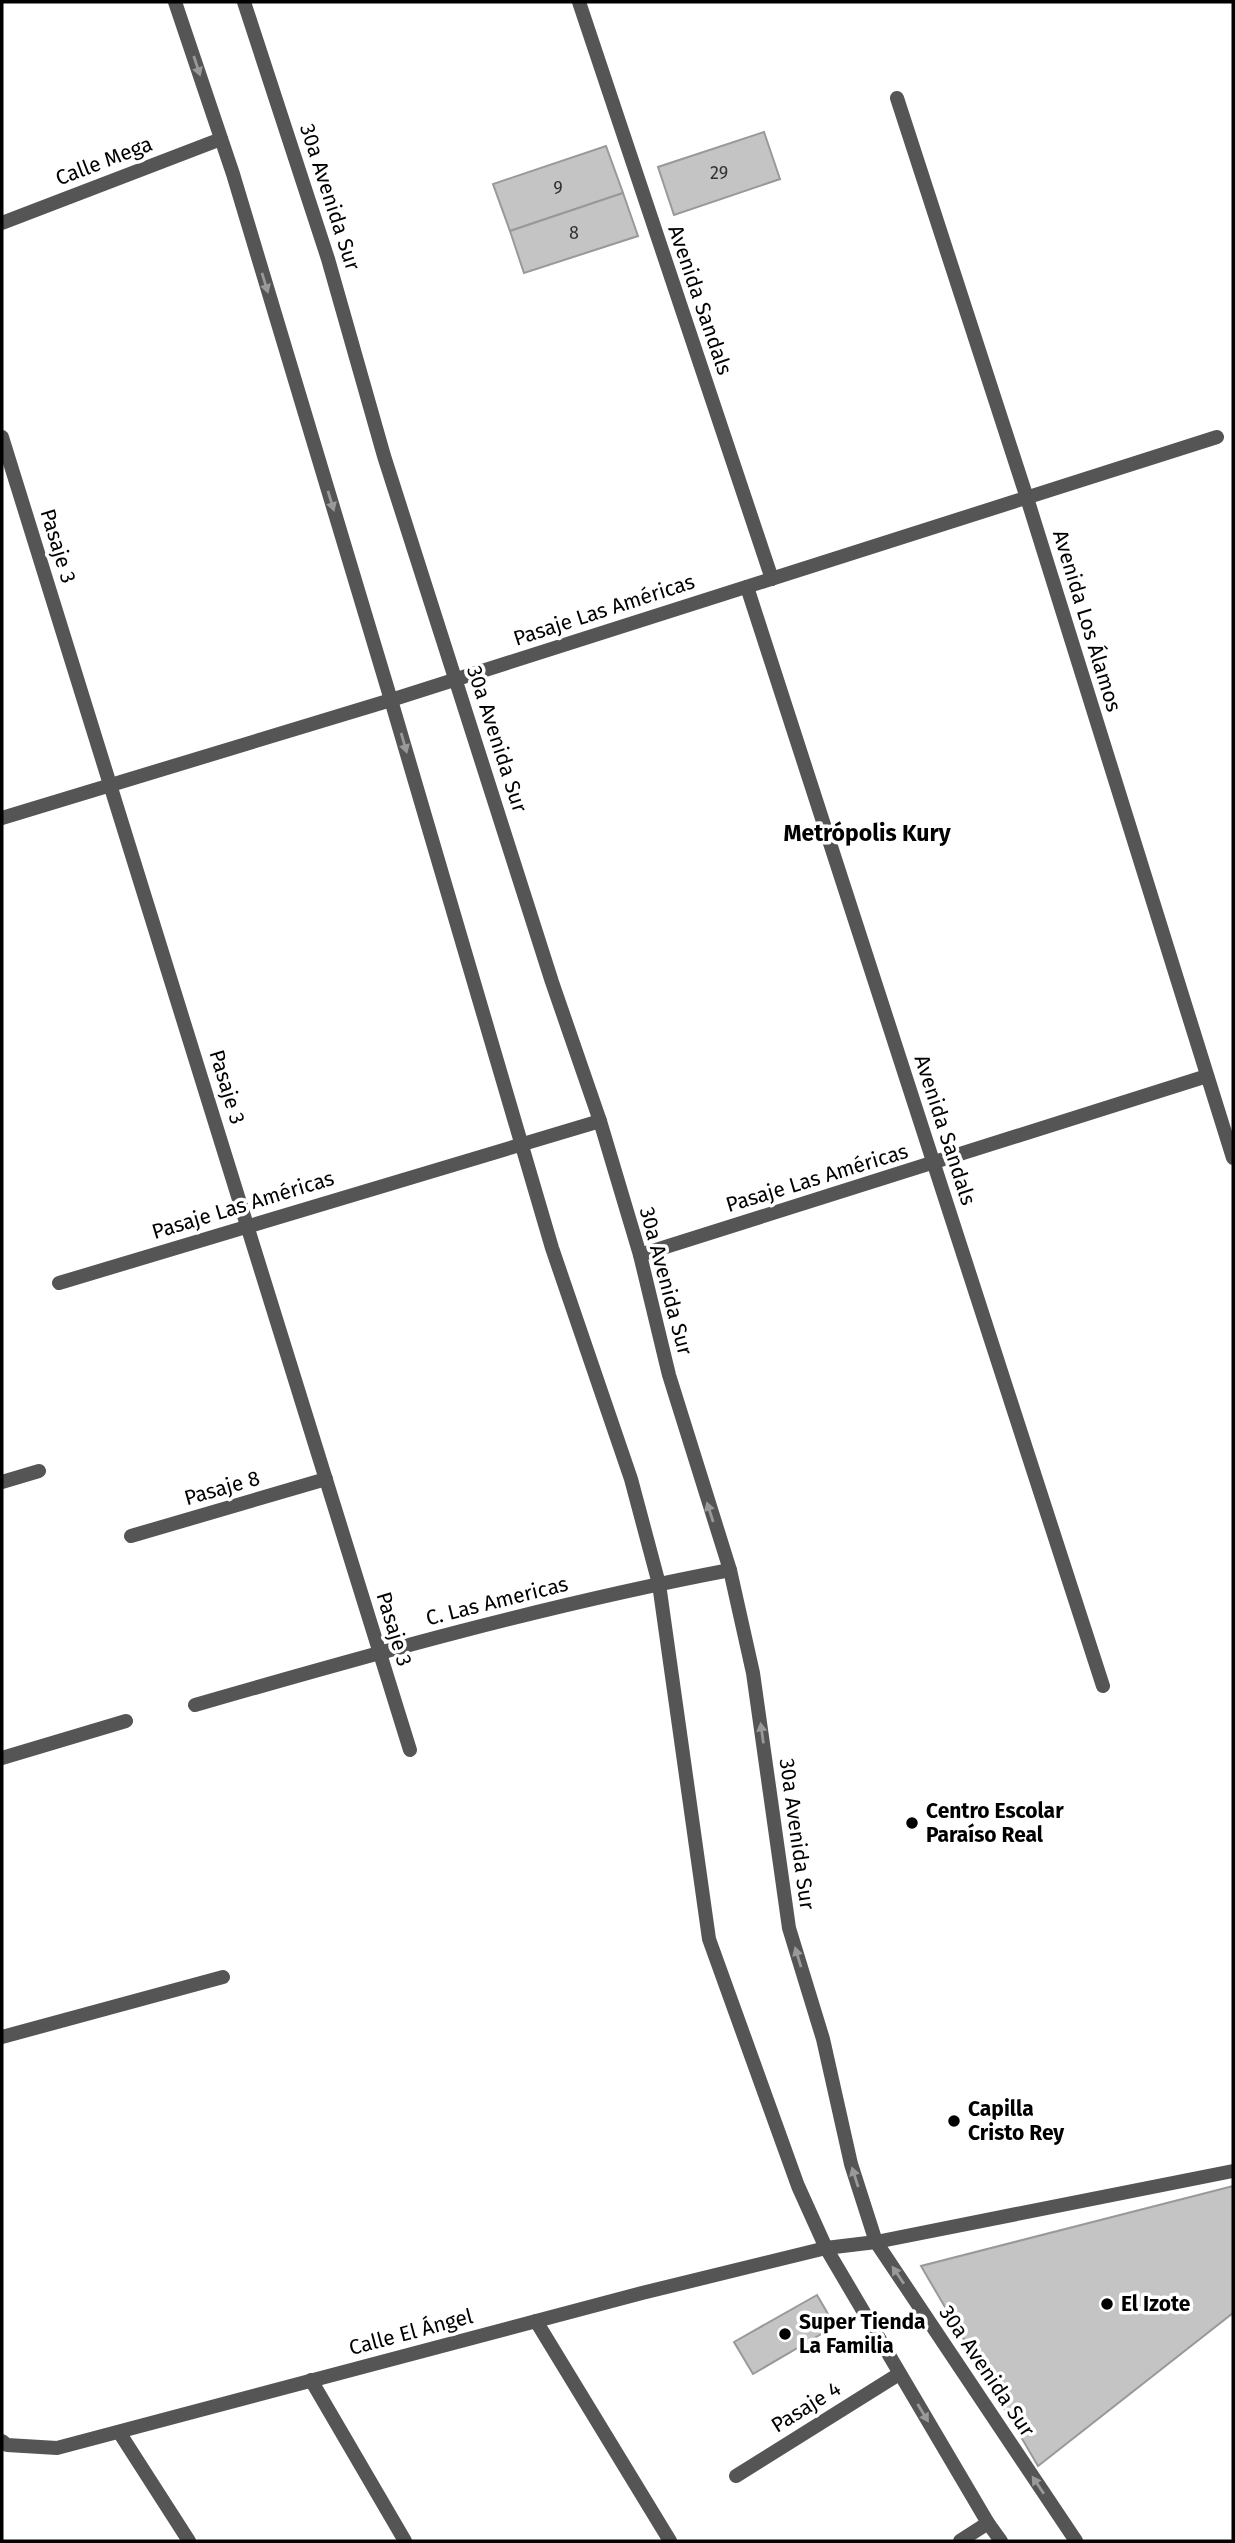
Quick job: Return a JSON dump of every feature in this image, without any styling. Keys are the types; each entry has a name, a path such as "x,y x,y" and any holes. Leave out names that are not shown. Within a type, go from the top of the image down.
{"street":[{"path":"175,2 221,139 391,700 552,1248 631,1479 659,1584 694,1817 709,1940 793,2174 826,2248 988,2524 1001,2541"},
{"name":"30a Avenida Sur","path":"244,2 328,259 384,456 552,982 600,1121 640,1255 669,1375 730,1570 753,1673 789,1928 823,2039 851,2164 876,2242 1076,2541"},
{"name":"Avenida Sandals","path":"579,2 772,579"},
{"name":"Avenida Los Álamos","path":"897,98 1027,498 1233,1158"},
{"name":"Calle Mega","path":"2,223 221,139"},
{"name":"Pasaje 3","path":"2,437 410,1750"},
{"name":"Pasaje Las Américas","path":"2,818 391,700 1217,437"},
{"name":"Avenida Sandals","path":"747,587 1103,1686"},
{"name":"Pasaje Las Américas","path":"640,1255 1207,1076"},
{"name":"Pasaje Las Américas","path":"59,1283 600,1121"},
{"path":"2,1482 39,1471"},
{"name":"Pasaje 8","path":"131,1536 326,1479"},
{"name":"C. Las Americas","path":"195,1705 379,1651 659,1584 730,1570"},
{"path":"2,1758 126,1721"},
{"path":"2,2037 223,1977"},
{"name":"Calle El Ángel","path":"5,2443 57,2448 536,2320 826,2248 876,2242 1233,2171"},
{"path":"536,2320 670,2541"},
{"name":"Pasaje 4","path":"736,2476 899,2374"},
{"path":"311,2381 405,2541"},
{"path":"118,2432 189,2541"},
{"path":"960,2541 988,2524"}],"building":[{"path":"764,132 780,179 674,215 658,167"},
{"path":"606,146 623,193 510,231 493,184"},
{"path":"623,193 638,236 524,273 510,231"},
{"path":"1233,2186 1233,2313 1038,2466 921,2266"},
{"name":"Super Tienda La Familia","path":"817,2295 835,2326 753,2374 734,2342"}],"place":[{"name":"Centro Escolar Paraíso Real","path":"912,1823"},
{"name":"Capilla Cristo Rey","path":"954,2121"},
{"name":"El Izote","path":"1107,2304"},
{"name":"Super Tienda La Familia","path":"785,2334"}],"district":[{"name":"Metrópolis Kury","path":"867,833"}]}
